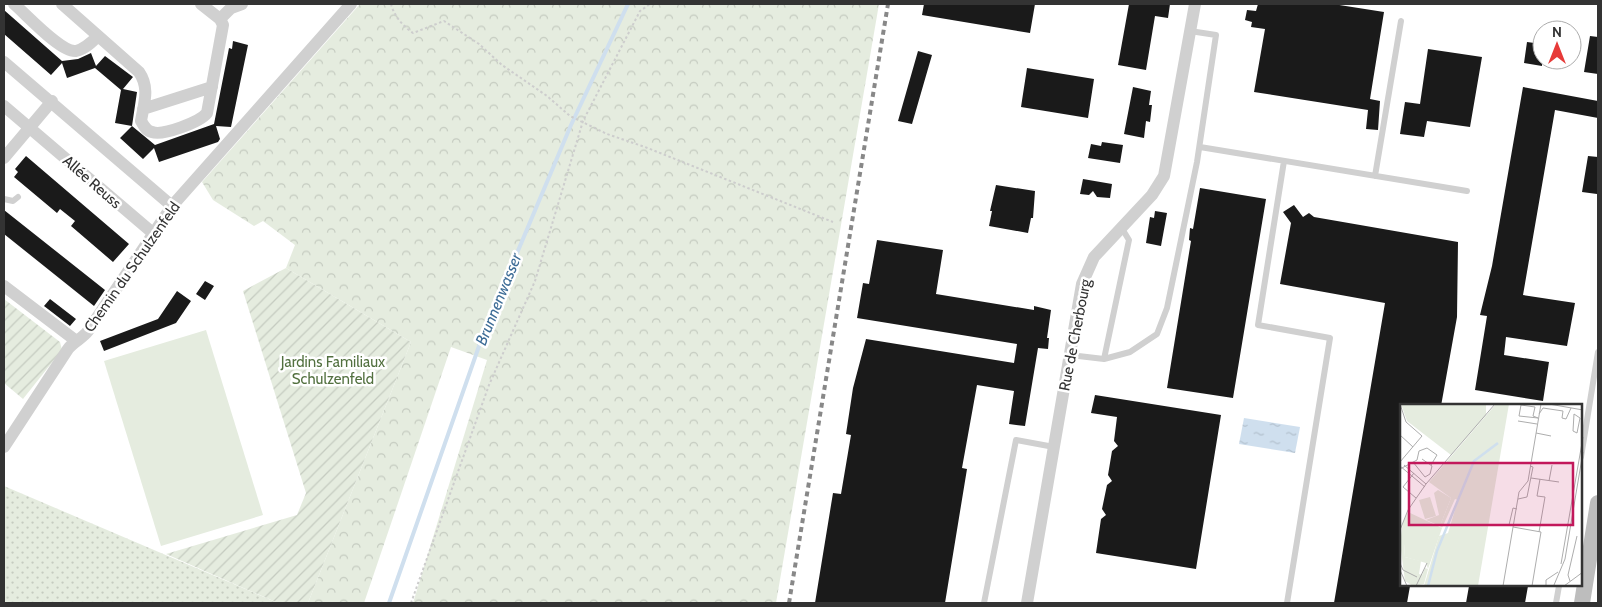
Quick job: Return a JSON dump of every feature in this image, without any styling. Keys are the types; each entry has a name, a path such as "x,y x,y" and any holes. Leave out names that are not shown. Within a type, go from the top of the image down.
{"main road":[{"path":"1582,603 1598,503"}],"street":[{"path":"14,4 62,47 75,51 88,46 98,36"},
{"path":"62,4 139,72 145,80 146,91 141,121 147,130 153,133 163,133 203,119 207,113 223,25 220,19 201,4"},
{"path":"220,19 231,8 242,4"},
{"name":"Chemin du Schulzenfeld","path":"4,447 75,340 82,338 88,331 172,206 351,4"},
{"name":"Rue de Cherbourg","path":"1027,603 1082,284 1094,257 1152,195 1164,176 1194,4"},
{"path":"4,62 172,206"},
{"path":"143,109 212,87"},
{"path":"4,158 52,102"},
{"name":"Allée Reuss","path":"4,106 154,234"},
{"path":"4,286 75,340"}],"lane":[{"path":"1375,176 1401,21"},
{"path":"1070,355 1104,359 1130,352 1157,334 1166,308 1200,146 1216,35 1190,31"},
{"path":"1200,146 1466,191"},
{"path":"1284,161 1258,325 1330,338 1287,603"},
{"path":"4,199 13,201 18,197"},
{"path":"1104,359 1128,240 1121,227"},
{"path":"1582,451 1598,352"},
{"path":"984,603 1016,440 1054,447"},
{"path":"1556,603 1559,587"}],"path":[{"path":"391,4 404,26 413,33 444,21 479,44 502,65 547,96 570,116 607,134 645,147 833,222"},
{"path":"411,603 489,385 534,281 583,121 640,11 650,4"}],"green space":[{"path":"360,4 879,4 776,603 413,603 487,360 451,347 364,603 308,603 411,342 286,268 295,245 263,221 254,226 213,200 202,182"},
{"name":"Jardins Familiaux Schulzenfeld","path":"286,268 411,342 308,603 278,603 166,554 297,515 306,493 243,291"},
{"path":"4,299 60,342 62,350 23,399 4,383"},
{"path":"206,330 263,515 161,546 104,361"},
{"path":"4,486 278,603 4,603"}],"water":[{"path":"1244,418 1300,427 1295,453 1239,444"}],"building":[{"path":"924,4 1035,4 1030,33 922,15"},
{"path":"1129,4 1170,4 1168,18 1155,16 1146,70 1118,65"},
{"path":"1258,4 1333,4 1384,12 1370,99 1380,101 1378,130 1366,129 1368,110 1254,92 1265,29 1251,27 1252,22 1245,20 1247,10 1256,11"},
{"path":"4,10 62,61 78,59 91,53 96,66 105,56 133,77 123,89 137,92 132,126 115,123 121,90 95,68 67,78 62,63 51,75 4,34"},
{"path":"1590,36 1598,37 1598,74 1584,72"},
{"path":"233,41 248,45 231,127 216,126 220,139 218,142 159,162 154,148 143,159 120,138 132,126 155,145 214,124 229,48 232,49"},
{"path":"1527,42 1532,43 1532,64 1524,63"},
{"path":"1428,49 1482,57 1470,127 1427,121 1424,137 1400,134 1405,102 1420,104"},
{"path":"918,51 932,55 912,124 898,121"},
{"path":"1027,68 1094,79 1088,118 1021,107"},
{"path":"1133,87 1151,91 1149,105 1152,105 1150,122 1146,121 1144,138 1124,134"},
{"path":"1523,87 1598,101 1598,118 1555,110 1523,295 1575,303 1567,346 1506,337 1504,355 1549,362 1543,401 1475,390 1487,316 1480,315 1492,266"},
{"path":"1102,142 1123,145 1120,163 1088,158 1091,144 1101,146"},
{"path":"26,156 129,244 113,262 71,226 75,221 60,209 57,213 14,177 18,172 15,169"},
{"path":"1588,156 1598,157 1597,194 1582,192"},
{"path":"1083,179 1112,184 1110,198 1097,197 1093,191 1089,195 1080,194"},
{"path":"996,185 1035,191 1033,218 1031,218 1028,233 989,226 992,211 990,211"},
{"path":"1200,188 1266,199 1233,398 1167,388 1191,241 1189,240 1190,228 1193,229"},
{"path":"1294,205 1303,217 1309,213 1314,217 1458,242 1457,317 1441,404 1400,404 1400,587 1410,587 1407,603 1334,603 1385,303 1280,284 1291,223 1283,212"},
{"path":"4,210 105,290 94,306 4,234"},
{"path":"1155,211 1167,213 1161,246 1146,243 1150,217 1154,218"},
{"path":"877,240 943,250 936,294 1034,310 1034,306 1051,310 1047,338 1049,338 1048,349 1038,348 1025,426 1009,424 1014,391 977,385 962,468 967,469 945,603 815,603 833,493 841,494 851,435 846,434 853,388 866,339 1014,363 1017,344 857,318 863,283 869,284"},
{"path":"205,281 214,286 205,300 196,294"},
{"path":"177,291 191,301 176,323 104,351 100,341 158,319"},
{"path":"50,299 76,319 70,326 44,306"},
{"path":"1095,395 1221,415 1196,569 1096,553 1101,519 1106,515 1102,509 1107,485 1112,481 1108,475 1112,451 1118,446 1114,441 1117,417 1091,413"},
{"path":"1469,587 1528,587 1525,603 1466,603"}],"waterway":[{"name":"Brunnenwasser","path":"389,603 485,329 571,125 628,4"}],"railway":[{"path":"789,603 888,4"}]}
